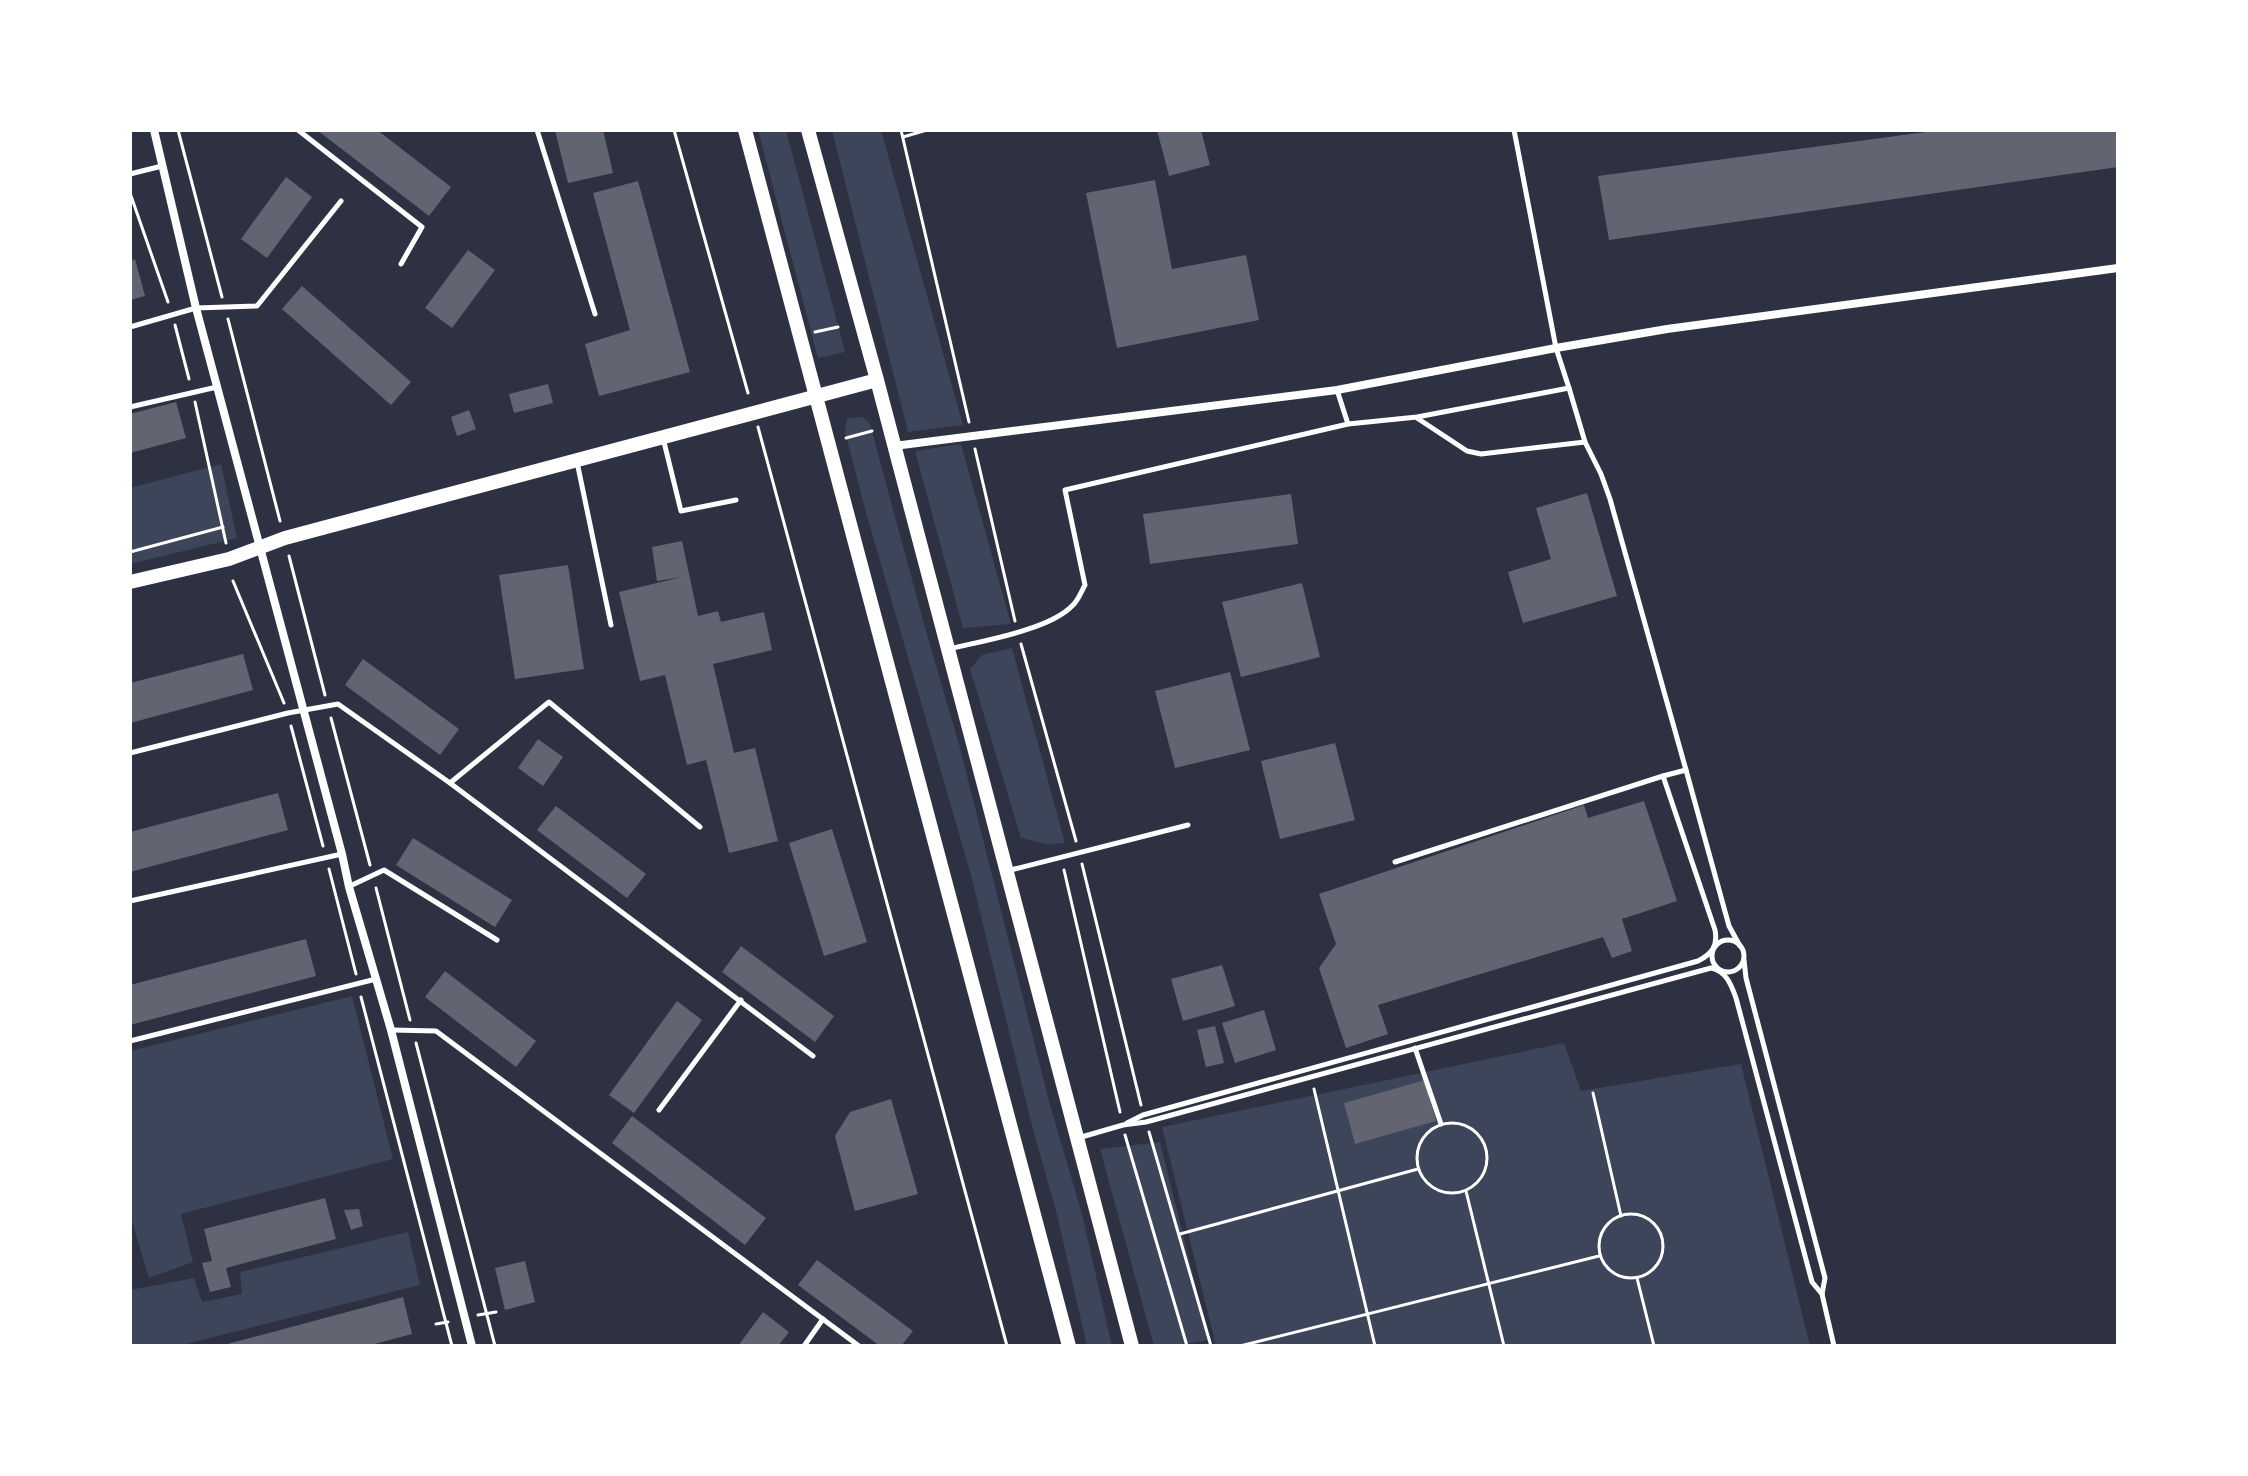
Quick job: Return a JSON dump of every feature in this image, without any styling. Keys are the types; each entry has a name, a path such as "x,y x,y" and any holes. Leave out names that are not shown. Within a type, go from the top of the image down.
{"main road":[{"path":"745,130 1068,1345"},
{"path":"808,130 1132,1346"},
{"path":"130,582 229,559 285,538 877,380"}],"street":[{"path":"154,130 196,308 349,887 391,1030 469,1345"},
{"path":"894,446 1337,390 1667,329 2118,268"}],"lane":[{"path":"298,130 422,227 401,264"},
{"path":"537,130 595,314"},
{"path":"1514,130 1556,348 1585,442 1610,499 1729,926 1744,960 1825,1278 1822,1294 1834,1346"},
{"path":"130,174 163,165"},
{"path":"130,327 196,308 257,306 341,201"},
{"path":"130,407 218,387"},
{"path":"948,649 1018,632 1054,618 1072,606 1085,585 1065,490 1348,424 1417,417 1569,388"},
{"path":"1337,390 1348,424"},
{"path":"1417,417 1467,451 1481,454 1585,442"},
{"path":"662,438 681,511 736,500"},
{"path":"576,461 611,625"},
{"path":"450,783 549,702 700,827"},
{"path":"130,753 288,713 338,704 450,783 813,1056"},
{"path":"1395,862 1686,770"},
{"path":"1663,776 1715,930 1717,940 1712,957 1736,998 1812,1282 1822,1294"},
{"path":"1006,871 1188,825"},
{"path":"130,901 342,854"},
{"path":"349,887 384,870 497,940"},
{"path":"1123,1125 1143,1115 1698,961 1727,941 1740,946"},
{"path":"1077,1139 1700,970 1734,971 1744,960"},
{"path":"130,1041 376,979"},
{"path":"659,1110 741,1000"},
{"path":"391,1030 436,1031 859,1346"},
{"path":"1415,1048 1441,1124"},
{"path":"804,1346 823,1319"}],"path":[{"path":"178,130 281,524"},
{"path":"674,130 748,393"},
{"path":"903,137 927,130"},
{"path":"130,193 172,315 227,546"},
{"path":"811,333 838,327"},
{"path":"757,425 1007,1346"},
{"path":"846,438 872,431"},
{"path":"130,552 223,527"},
{"path":"289,556 495,1346"},
{"path":"233,581 288,713 452,1346"},
{"path":"1061,858 1123,1125 1187,1346"},
{"path":"1312,1077 1375,1346"},
{"path":"1593,1093 1621,1216"},
{"path":"1146,1122 1211,1346"},
{"path":"1441,1124 1463,1124 1480,1136 1486,1146 1488,1157 1482,1177 1466,1191 1447,1193 1438,1190 1429,1185 1418,1169 1416,1158 1423,1137 1441,1124"},
{"path":"1180,1234 1418,1169"},
{"path":"1466,1191 1504,1346"},
{"path":"1630,1214 1649,1219 1661,1234 1663,1243 1659,1262 1646,1275 1625,1279 1614,1274 1599,1256 1600,1236 1612,1220 1621,1216 1630,1214"},
{"path":"1240,1346 1599,1256"},
{"path":"1637,1278 1654,1346"}],"shaded area":[{"path":"758,130 786,130 845,352 818,358"},
{"path":"832,130 881,130 963,425 908,432"},
{"path":"863,417 870,424 960,748 1050,1105 1082,1214 1112,1346 1087,1346 971,875 845,432 847,418"},
{"path":"961,444 1011,624 963,628 915,451"},
{"path":"221,464 237,538 130,564 130,488"},
{"path":"1012,648 1065,843 1047,844 1021,838 970,669 982,655"},
{"path":"352,996 393,1159 181,1214 193,1262 149,1278 130,1215 130,1051"},
{"path":"1564,1043 1581,1091 1741,1064 1810,1346 1216,1346 1162,1127"},
{"path":"1160,1142 1209,1340 1173,1346 1154,1346 1100,1149"},
{"path":"408,1232 420,1285 178,1346 130,1346 130,1290 194,1278 202,1302 242,1294 240,1272"}],"building":[{"path":"317,130 377,130 451,187 429,216"},
{"path":"555,130 603,130 613,173 568,183"},
{"path":"1157,130 1201,130 1210,165 1169,176"},
{"path":"1941,130 2118,130 2118,167 1609,240 1598,176"},
{"path":"286,177 312,197 267,258 241,239"},
{"path":"1155,180 1172,269 1246,255 1259,320 1117,348 1086,193"},
{"path":"638,181 690,372 599,396 585,344 630,330 593,193"},
{"path":"468,250 495,270 452,328 425,308"},
{"path":"135,259 145,296 130,300 130,261"},
{"path":"302,286 411,382 391,405 282,309"},
{"path":"548,384 553,403 514,413 509,394"},
{"path":"176,402 186,438 130,453 130,414"},
{"path":"469,410 476,429 457,436 451,417"},
{"path":"1587,493 1617,596 1523,623 1508,572 1551,559 1536,508"},
{"path":"1291,494 1298,544 1150,564 1143,514"},
{"path":"682,541 698,616 718,611 721,622 764,612 772,650 713,664 734,753 755,748 778,841 729,853 706,760 687,765 665,675 640,681 619,592 682,577 657,581 652,547"},
{"path":"568,565 584,669 515,679 499,575"},
{"path":"1302,583 1320,657 1241,677 1222,602"},
{"path":"243,654 253,690 130,723 130,683"},
{"path":"363,659 459,729 440,755 345,685"},
{"path":"1230,672 1250,750 1175,768 1155,691"},
{"path":"538,739 563,757 543,786 518,768"},
{"path":"1335,743 1355,820 1280,839 1261,761"},
{"path":"278,793 288,830 130,872 130,832"},
{"path":"1644,801 1677,901 1622,919 1632,951 1612,958 1603,937 1378,1005 1388,1034 1346,1048 1319,968 1336,944 1319,894 1584,805 1588,818"},
{"path":"556,806 646,874 627,898 537,830"},
{"path":"832,829 867,942 824,956 789,843"},
{"path":"413,838 512,900 495,927 396,865"},
{"path":"306,939 316,976 130,1025 130,985"},
{"path":"741,946 834,1016 815,1042 722,972"},
{"path":"1222,965 1235,1006 1183,1021 1171,979"},
{"path":"445,971 536,1041 516,1067 425,997"},
{"path":"677,1001 702,1020 634,1113 609,1095"},
{"path":"1264,1010 1276,1050 1235,1063 1222,1023"},
{"path":"1215,1026 1224,1063 1206,1067 1197,1030"},
{"path":"1425,1080 1436,1121 1355,1144 1344,1103"},
{"path":"891,1099 918,1194 855,1211 835,1136 850,1112"},
{"path":"632,1116 766,1218 745,1245 612,1143"},
{"path":"325,1198 336,1239 226,1268 231,1287 210,1292 202,1263 212,1261 204,1229"},
{"path":"359,1209 363,1226 351,1230 344,1210"},
{"path":"817,1260 913,1331 901,1346 880,1346 798,1285"},
{"path":"525,1261 535,1302 505,1310 495,1268"},
{"path":"403,1297 412,1334 367,1346 220,1346"},
{"path":"763,1312 789,1332 778,1346 738,1346"}]}
